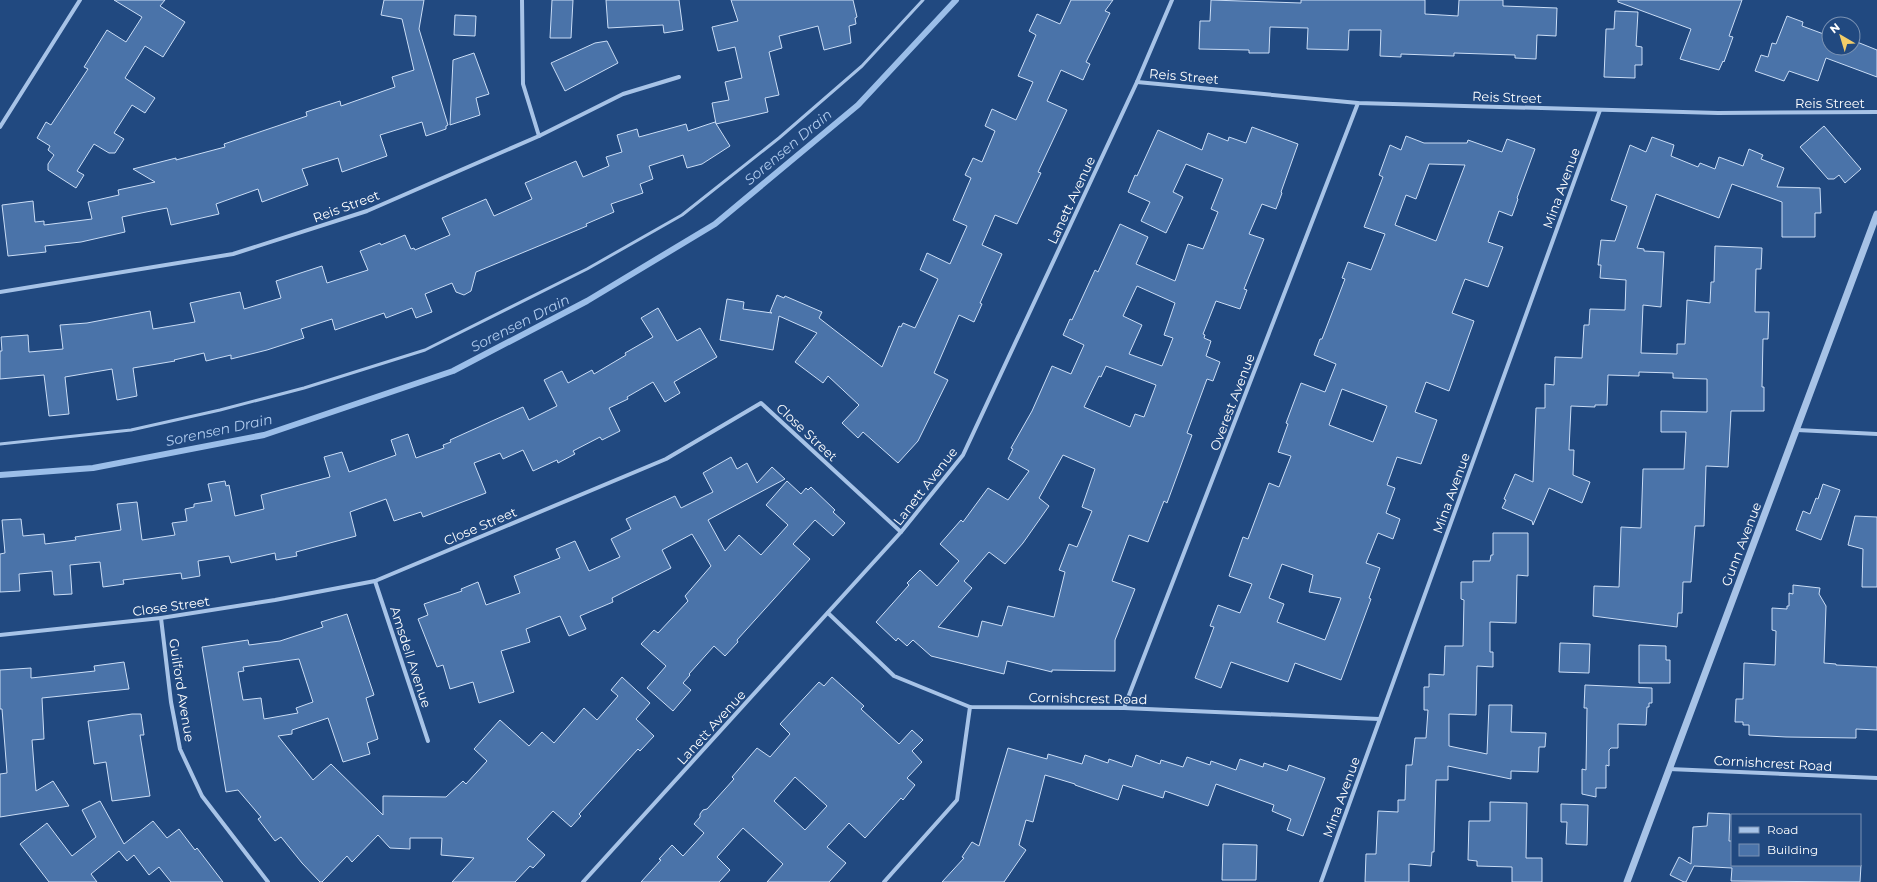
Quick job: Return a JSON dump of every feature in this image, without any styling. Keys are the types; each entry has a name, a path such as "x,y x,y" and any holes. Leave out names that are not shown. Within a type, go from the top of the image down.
{"street":[{"path":"0,127 80,0"},
{"path":"522,0 523,84 539,136"},
{"name":"Lanett Avenue","path":"583,882 901,532 964,455 1137,82 1172,0"},
{"name":"Reis Street","path":"0,292 233,254 367,211 539,136 623,94 679,77"},
{"name":"Reis Street","path":"1137,82 1358,103 1718,114 1877,112"},
{"name":"Overest Avenue","path":"1124,708 1358,103"},
{"name":"Mina Avenue","path":"1320,882 1600,110"},
{"name":"Gunn Avenue","path":"1627,882 1668,769 1797,430 1877,214"},
{"name":"Close Street","path":"0,635 162,618 275,600 375,581 666,459 761,404 901,532"},
{"path":"1797,430 1877,434"},
{"name":"Amsdell Avenue","path":"375,581 428,741"},
{"name":"Cornishcrest Road","path":"828,613 894,676 970,707 1124,708 1379,719"},
{"name":"Guilford Avenue","path":"162,618 171,702 180,749 202,796 268,882"},
{"path":"884,882 958,800 970,707"},
{"name":"Cornishcrest Road","path":"1668,769 1877,778"}],"lane":[{"path":"0,444 131,430 220,410 304,388 425,350 587,269 682,215 779,138 862,66 923,0"}],"building":[{"path":"114,0 165,0 160,6 185,22 163,57 145,46 125,78 155,98 145,113 132,105 114,133 124,139 115,153 109,153 94,144 77,171 84,175 76,188 48,170 48,164 54,155 48,150 50,146 37,138 46,122 51,125 88,69 84,67 107,30 126,42 142,17"},
{"path":"384,0 424,0 419,29 448,125 446,126 446,129 426,136 422,122 380,135 387,156 342,172 338,158 302,169 308,185 262,202 258,189 216,204 219,214 171,225 167,208 122,217 125,232 81,242 45,246 46,252 8,256 2,205 33,201 35,222 44,221 44,225 92,219 88,202 119,195 118,190 155,182 133,169 176,158 176,160 225,147 224,144 307,116 306,112 340,101 341,106 395,87 392,77 414,70 402,19 381,15"},
{"path":"552,0 573,0 571,38 550,38"},
{"path":"606,0 679,0 683,30 664,33 663,25 608,28"},
{"path":"731,0 853,0 857,17 855,18 856,24 849,26 851,43 824,50 818,26 779,36 782,48 769,52 779,95 765,98 768,112 716,124 712,103 729,100 725,82 742,78 735,47 718,51 712,27 738,21"},
{"path":"1071,0 1113,0 1105,11 1110,13 1086,62 1090,64 1083,80 1061,70 1047,101 1067,110 1038,172 1041,173 1017,224 995,215 982,245 1002,254 980,303 982,304 974,322 959,315 934,373 948,380 918,441 898,463 863,432 858,438 842,423 859,405 828,376 823,383 795,362 817,333 779,316 773,350 720,340 727,299 744,302 743,309 772,313 770,312 777,295 784,298 785,296 822,312 819,318 882,367 899,326 901,327 903,323 915,328 938,279 920,270 927,253 950,264 967,226 953,220 971,178 965,175 973,158 982,162 995,131 985,126 992,109 1016,120 1033,82 1018,76 1036,35 1029,31 1037,14 1060,24"},
{"path":"1211,0 1301,3 1301,0 1425,0 1425,14 1458,16 1459,0 1503,0 1503,6 1557,8 1556,36 1537,35 1536,59 1515,58 1515,55 1454,53 1454,56 1401,54 1401,57 1380,56 1381,30 1349,30 1348,50 1307,49 1308,28 1270,27 1269,53 1249,53 1249,50 1199,49 1200,21 1210,21"},
{"path":"1618,0 1742,0 1729,36 1733,37 1724,62 1723,61 1719,70 1680,59 1691,29 1618,2"},
{"path":"1615,11 1638,12 1636,46 1642,47 1642,65 1635,65 1635,78 1604,77 1606,29 1614,29"},
{"path":"455,15 476,16 475,36 454,35"},
{"path":"1787,16 1803,22 1802,26 1821,33 1821,56 1861,56 1861,44 1877,50 1877,77 1826,58 1818,81 1789,71 1784,81 1755,71 1761,55 1768,57 1772,43 1776,44"},
{"path":"607,41 618,63 565,91 551,63 595,43"},
{"path":"474,53 489,94 476,98 480,115 450,125 453,60"},
{"path":"715,122 730,146 702,164 687,168 683,155 649,166 653,179 640,184 643,193 611,204 614,212 586,224 587,226 476,272 471,291 464,295 456,292 452,283 425,294 432,312 416,318 412,308 386,318 384,313 335,330 332,319 301,329 304,338 267,350 231,359 231,355 206,361 204,353 174,360 175,361 133,368 137,396 117,400 112,369 65,377 69,414 49,416 44,375 0,379 0,351 2,351 1,337 28,335 29,352 63,349 60,325 87,323 150,311 153,329 195,322 190,303 240,292 244,309 281,298 276,281 322,266 327,283 368,270 360,251 380,243 381,245 405,235 411,249 414,248 415,250 450,235 442,218 486,199 494,216 532,199 525,183 576,161 583,177 609,166 606,157 622,152 617,135 637,129 639,137 686,124 688,131"},
{"path":"1824,126 1861,169 1845,183 1839,175 1834,179 1828,179 1800,147"},
{"path":"1252,127 1298,144 1276,209 1262,204 1249,234 1264,239 1244,289 1247,290 1240,309 1216,301 1203,334 1205,335 1204,338 1211,341 1206,356 1220,362 1213,381 1207,379 1187,433 1192,435 1167,503 1164,501 1148,542 1129,535 1112,581 1135,589 1115,640 1115,671 1052,670 1052,672 1007,661 1004,674 931,656 913,640 907,646 898,638 896,641 876,622 909,585 907,583 920,570 937,586 959,561 940,544 961,520 963,522 988,488 1008,500 1029,471 1008,459 1013,449 1011,448 1032,411 1052,366 1071,374 1084,345 1063,335 1070,319 1072,320 1095,270 1098,272 1120,224 1148,237 1136,264 1175,281 1188,244 1203,249 1218,212 1211,209 1223,179 1186,164 1173,192 1183,197 1166,233 1141,221 1150,202 1128,192 1158,130 1202,150 1208,133 1228,141 1229,137 1246,143","holes":["1137,286 1175,303 1164,335 1173,338 1162,366 1129,354 1142,325 1123,316","1106,366 1156,385 1144,417 1135,414 1130,427 1084,407 1099,376 1101,377","1063,455 1095,469 1082,507 1092,511 1077,547 1069,544 1059,570 1065,572 1054,617 1008,606 1002,626 982,621 978,637 938,627 972,588 964,581 989,552 1005,564 1023,543 1049,506 1039,498"]},
{"path":"1406,136 1424,143 1467,143 1468,140 1502,152 1507,139 1535,149 1512,216 1499,211 1488,242 1503,247 1488,287 1465,279 1452,313 1474,321 1449,391 1426,382 1415,412 1437,420 1421,464 1397,457 1387,485 1395,488 1386,513 1400,519 1393,539 1378,533 1366,563 1380,568 1369,598 1371,599 1341,680 1295,663 1288,682 1231,662 1221,688 1195,678 1214,627 1210,626 1218,605 1240,613 1252,584 1229,576 1243,537 1248,539 1269,483 1279,487 1291,456 1278,452 1288,424 1286,423 1301,383 1325,392 1336,364 1314,355 1320,339 1322,339 1345,279 1342,278 1348,262 1371,270 1385,234 1364,227 1383,177 1379,175 1390,145 1401,150","holes":["1429,164 1465,165 1436,241 1395,225 1406,195 1416,199","1342,389 1387,406 1373,442 1329,425","1282,564 1313,575 1309,592 1341,598 1325,640 1277,622 1284,604 1269,598"]},
{"path":"1652,137 1674,145 1671,156 1698,167 1700,163 1715,169 1719,157 1743,166 1749,149 1763,155 1761,159 1784,168 1777,187 1820,188 1821,213 1815,213 1815,237 1782,237 1782,202 1732,184 1719,218 1656,194 1637,248 1644,249 1644,251 1664,252 1661,307 1643,305 1641,353 1677,354 1677,344 1685,344 1687,300 1710,303 1711,282 1714,282 1715,246 1762,248 1761,269 1756,269 1755,312 1769,312 1768,339 1763,339 1762,387 1764,387 1764,411 1731,411 1728,467 1706,466 1704,526 1695,526 1691,582 1683,582 1682,613 1678,613 1677,627 1593,616 1594,586 1619,587 1621,527 1641,528 1643,469 1684,469 1686,432 1661,432 1661,411 1707,412 1707,379 1673,378 1673,373 1639,372 1639,376 1608,375 1607,405 1595,405 1595,407 1571,406 1569,450 1574,450 1573,475 1590,482 1582,503 1549,488 1533,525 1532,521 1502,508 1506,500 1504,499 1515,474 1533,482 1536,408 1545,408 1545,384 1554,385 1555,357 1582,358 1584,325 1589,325 1590,309 1625,310 1626,280 1600,278 1601,265 1598,265 1601,240 1615,241 1627,206 1611,200 1630,145 1646,152"},
{"path":"658,308 677,341 700,328 717,357 674,382 680,393 665,402 653,382 627,397 628,399 609,408 620,431 602,440 600,437 573,451 575,454 558,463 557,460 533,471 523,450 503,459 500,453 474,463 486,493 423,517 421,512 394,521 386,499 350,512 356,536 296,552 297,556 276,560 275,553 231,563 229,556 198,561 200,576 182,579 181,573 123,580 124,584 103,587 100,562 70,565 72,594 54,595 52,571 19,574 20,591 0,592 0,554 5,553 2,520 21,519 23,536 44,534 45,544 76,540 75,537 121,530 117,504 137,502 142,540 175,535 172,523 187,521 185,509 194,507 194,504 212,501 208,484 225,481 226,486 229,485 235,516 264,509 261,495 330,477 324,457 342,452 349,472 396,455 391,440 408,434 416,458 444,448 443,445 451,442 450,440 523,407 529,420 557,406 544,380 562,371 568,383 592,370 594,374 626,355 625,353 653,337 641,318"},
{"path":"731,457 737,469 747,463 757,483 772,467 785,479 708,520 725,551 739,535 761,555 788,525 766,505 787,481 801,494 806,488 808,490 811,487 835,510 833,512 845,523 833,536 815,520 793,544 810,559 737,640 738,642 725,656 714,646 683,683 691,690 673,711 647,688 666,666 641,644 654,630 658,633 688,601 685,596 711,566 692,534 662,550 671,568 612,598 613,602 580,616 586,629 569,636 560,616 526,629 530,642 501,651 514,692 479,703 473,682 450,689 443,665 437,667 418,619 428,615 424,604 462,591 461,589 478,582 486,605 520,593 514,576 560,558 556,549 575,541 589,571 620,557 611,539 631,529 626,519 675,496 681,508 713,492 703,473"},
{"path":"1823,484 1840,490 1821,540 1796,530 1803,511 1810,514 1816,498 1818,499"},
{"path":"1855,516 1877,517 1877,587 1862,587 1863,549 1848,545"},
{"path":"1493,533 1528,533 1528,576 1517,575 1516,623 1490,622 1490,652 1493,652 1493,667 1477,666 1476,715 1449,714 1449,746 1487,754 1489,705 1512,705 1511,732 1546,733 1545,747 1539,747 1538,772 1511,771 1511,779 1448,766 1448,780 1436,780 1434,852 1432,852 1431,866 1409,864 1409,882 1365,882 1366,854 1376,854 1378,811 1398,812 1398,800 1405,800 1406,765 1412,765 1415,738 1426,738 1428,710 1424,710 1424,687 1429,687 1429,674 1444,675 1445,646 1463,646 1464,600 1461,599 1461,582 1473,582 1473,561 1490,561 1491,555 1493,555"},
{"path":"1793,585 1820,588 1819,594 1826,606 1824,663 1877,667 1877,730 1856,729 1856,738 1749,735 1749,725 1743,725 1743,722 1735,722 1736,699 1743,699 1744,663 1775,665 1776,631 1772,630 1772,608 1787,609 1787,606 1789,606 1789,593 1793,594"},
{"path":"347,614 374,695 366,698 378,739 367,743 370,754 343,762 328,718 292,730 292,734 278,736 313,780 331,764 383,815 383,796 446,797 463,781 466,784 487,761 474,749 500,720 529,746 542,732 554,743 584,708 597,720 618,696 611,690 622,677 650,703 636,719 654,736 640,751 638,749 579,814 581,816 571,827 553,811 527,839 545,855 533,868 530,866 515,882 452,882 474,858 441,855 442,838 410,838 410,849 390,848 378,835 352,862 347,856 322,882 320,882 281,837 275,841 258,819 261,817 238,790 226,792 202,647 248,640 249,645 280,641 323,627 321,622","holes":["299,659 313,702 296,708 298,713 264,719 261,698 243,700 238,672 244,671 243,667"]},
{"path":"1560,643 1590,644 1589,673 1559,672"},
{"path":"1639,645 1666,646 1666,660 1670,660 1670,683 1639,683"},
{"path":"124,662 129,689 42,698 44,739 32,740 36,791 53,781 69,806 0,817 0,774 7,773 2,709 0,709 0,670 31,668 31,678 95,671 94,666"},
{"path":"832,677 864,706 861,709 899,744 912,730 923,740 912,751 922,762 907,778 915,785 903,800 901,798 865,838 849,823 827,847 846,863 829,882 767,882 783,864 743,828 717,857 730,870 719,882 641,882 661,860 659,859 672,845 683,856 704,833 694,824 700,817 703,810 707,809 734,779 732,777 757,748 770,757 790,734 780,724 819,682 824,686","holes":["795,777 827,806 805,830 774,801"]},
{"path":"1585,685 1652,688 1652,703 1649,703 1649,707 1647,707 1646,725 1618,724 1618,748 1611,748 1609,750 1609,766 1606,765 1606,788 1596,788 1596,797 1582,794 1582,769 1586,770 1587,708 1584,708"},
{"path":"141,714 144,735 140,735 150,796 112,801 106,762 94,764 88,721"},
{"path":"1008,748 1047,759 1048,754 1082,764 1085,755 1108,763 1109,759 1132,767 1136,755 1160,764 1161,760 1183,767 1187,757 1210,765 1211,761 1236,770 1240,759 1263,767 1264,763 1287,771 1289,765 1325,778 1303,836 1287,830 1291,819 1272,811 1274,805 1216,784 1208,806 1165,791 1163,798 1123,785 1118,800 1075,784 1045,775 1033,822 1026,820 1019,845 1026,850 1004,882 942,882 964,858 962,857 972,842 979,846"},
{"path":"100,801 124,844 153,821 167,838 179,829 195,850 197,848 223,882 171,882 159,867 149,875 134,855 127,861 119,851 91,874 97,882 49,882 20,844 47,823 72,856 96,837 82,810"},
{"path":"1490,802 1527,803 1526,858 1542,858 1542,882 1512,882 1512,867 1477,866 1477,861 1468,860 1469,821 1490,821"},
{"path":"1561,804 1588,805 1587,845 1566,844 1567,822 1561,822"},
{"path":"1708,813 1730,814 1729,841 1731,841 1731,866 1861,866 1860,882 1731,881 1732,868 1694,866 1686,882 1670,875 1679,857 1691,864 1693,827 1707,826"},
{"path":"1223,844 1257,845 1256,880 1222,880"}],"waterway":[{"name":"Sorensen Drain","path":"0,475 93,468 264,435 453,371 587,301 715,224 858,105 956,0"}]}
